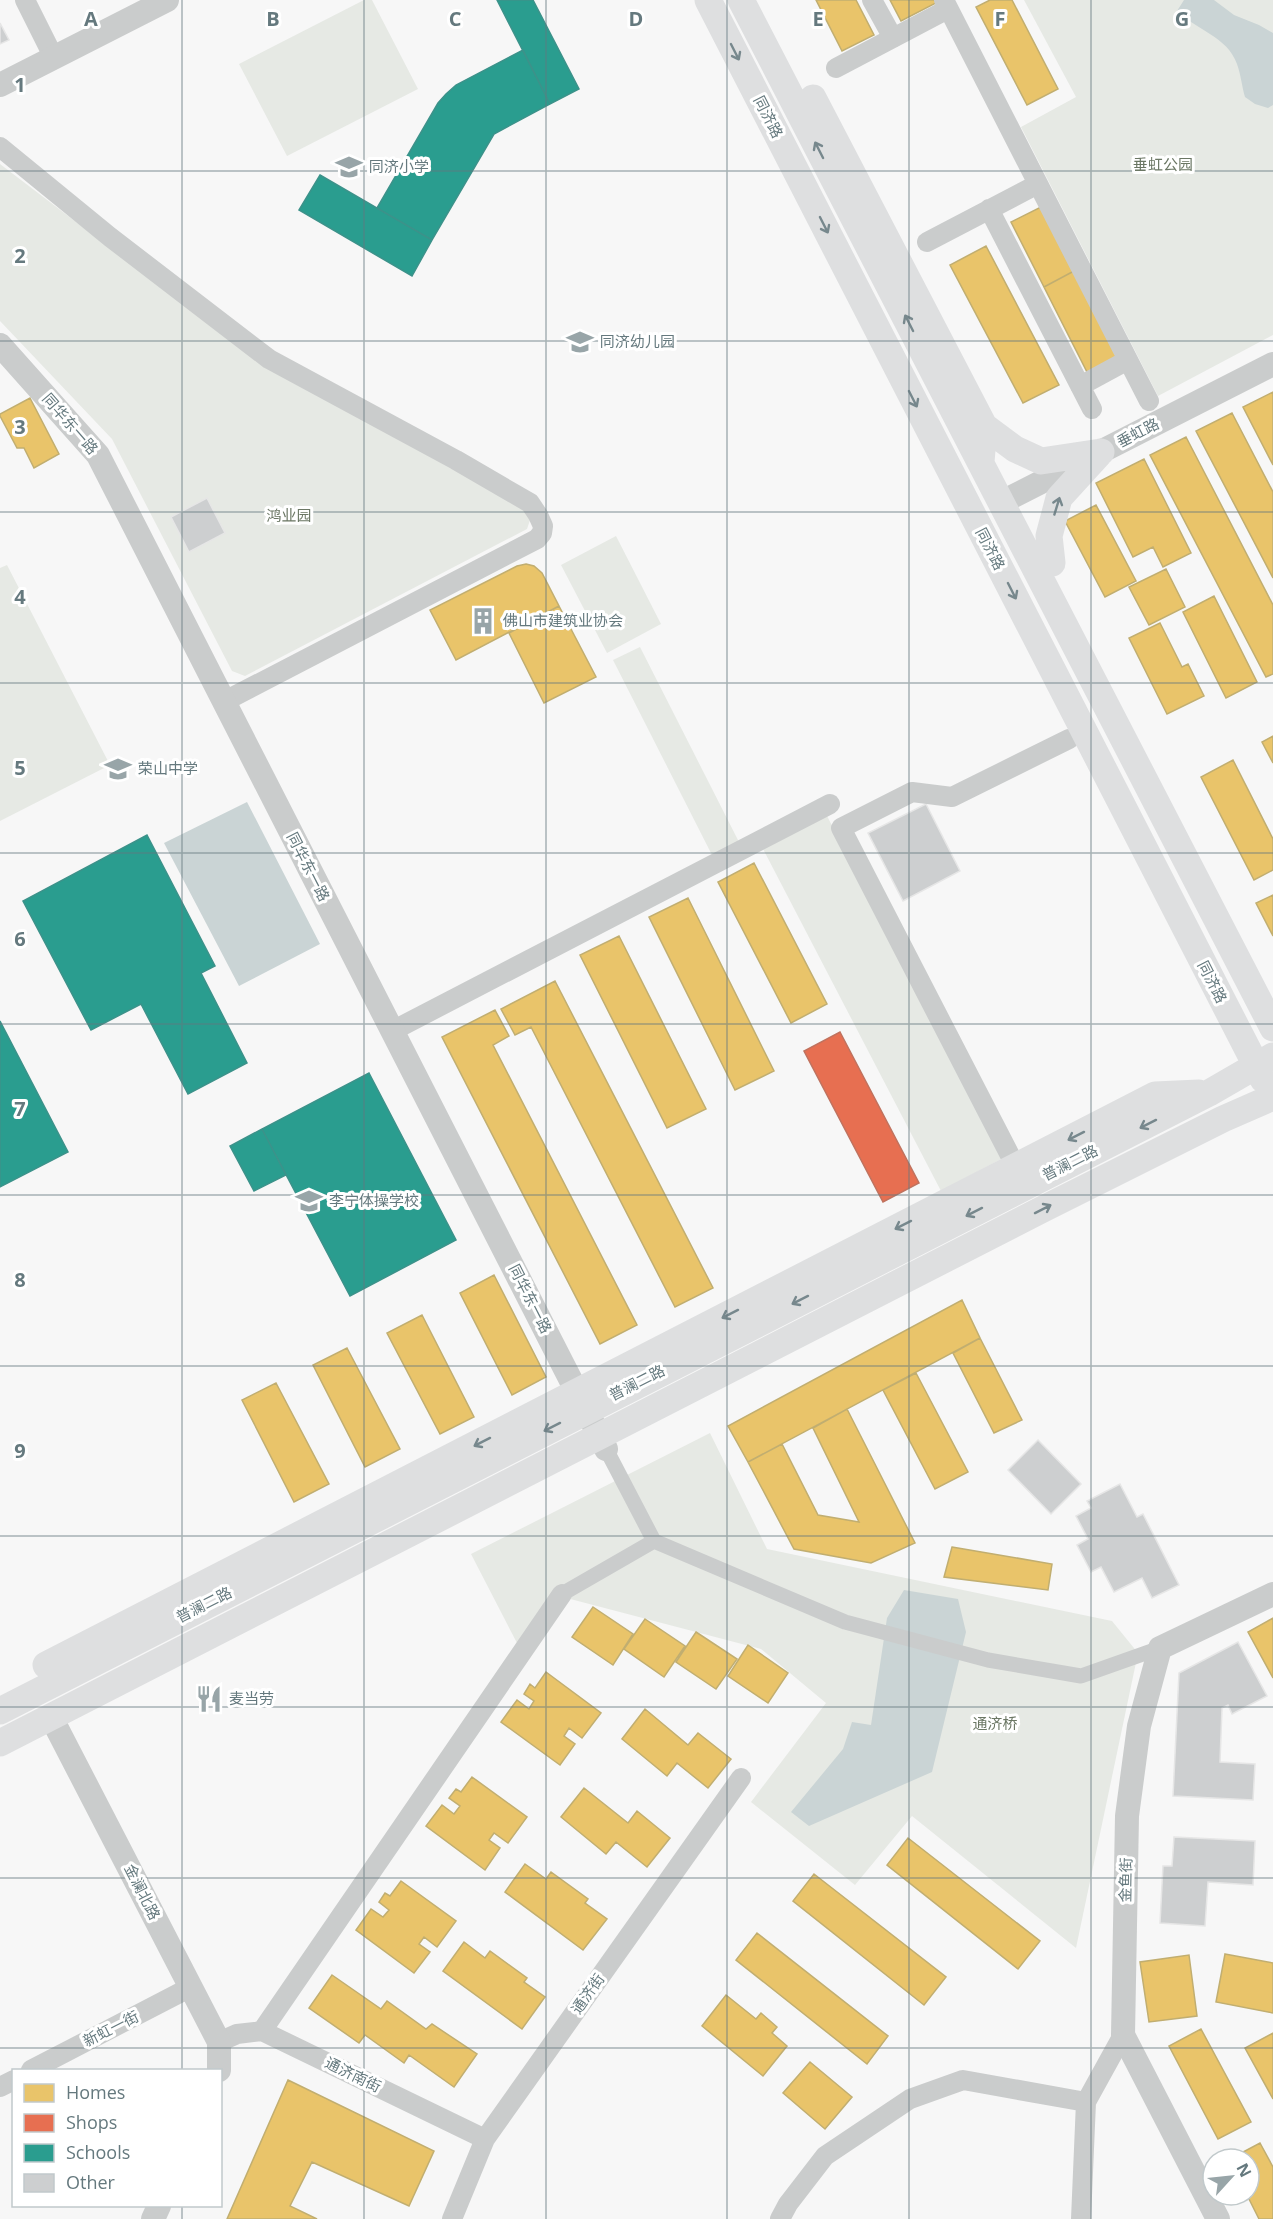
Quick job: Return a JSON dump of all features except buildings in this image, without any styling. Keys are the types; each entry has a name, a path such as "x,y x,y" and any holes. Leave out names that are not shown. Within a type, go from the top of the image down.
{"main road":[{"name":"同济路","path":"708,0 1264,1060 1273,1098"},
{"name":"同济路","path":"741,0 1273,1028"},
{"path":"762,0 984,426 1015,449 1041,461 1101,452"},
{"path":"981,462 984,426"},
{"path":"1101,452 1059,498 1049,536 1052,563 1247,943 1256,996"},
{"path":"1024,544 1052,563"},
{"name":"普澜二路","path":"0,1710 582,1401 1209,1093 1264,1060"},
{"path":"0,1689 582,1401 1016,1167 1155,1095 1209,1093"},
{"name":"普澜二路","path":"0,1743 55,1724 603,1443 1223,1119 1273,1098"},
{"path":"0,1760 55,1724"}],"street":[{"path":"26,0 54,58"},
{"path":"0,85 167,0"},
{"path":"872,0 892,38"},
{"path":"836,68 892,38 946,4 1149,401"},
{"path":"0,147 110,237 269,359 456,460 530,503 543,526 542,533 537,539 223,702"},
{"path":"927,242 1038,184"},
{"path":"990,209 1092,409"},
{"name":"同华东一路","path":"0,345 98,455 603,1443"},
{"path":"1080,386 1128,360"},
{"name":"垂虹路","path":"1002,502 1273,364"},
{"path":"1016,1167 841,828 912,792 952,797 1069,739"},
{"path":"392,1031 830,804"},
{"path":"603,1443 654,1541 844,1622 988,1660 1081,1676 1160,1648 1273,1594"},
{"path":"219,2043 237,2034 262,2031 562,1594 654,1541"},
{"name":"金鱼街","path":"1160,1648 1139,1726 1127,1816 1123,2035 1218,2219"},
{"name":"金澜北路","path":"55,1724 219,2043 219,2069"},
{"name":"通济街","path":"452,2219 485,2139 741,1778"},
{"name":"新虹一街","path":"32,2069 191,1987"},
{"name":"通济南街","path":"262,2031 485,2139"},
{"path":"1081,2219 1086,2102 1123,2035"},
{"path":"780,2219 788,2204 825,2156 910,2099 963,2080 1086,2102"}],"green space":[{"path":"364,0 372,0 418,89 287,156 239,64"},
{"name":"垂虹公园","path":"1024,0 1273,0 1273,335 1158,396 1021,127 1076,97"},
{"name":"鸿业园","path":"0,164 265,366 491,487 524,508 530,520 527,529 245,676 232,671 112,439 0,321"},
{"path":"616,536 661,624 607,653 561,565"},
{"path":"7,565 110,765 0,821 0,568"},
{"path":"640,647 740,844 713,857 613,660"},
{"path":"826,814 1003,1158 941,1191 762,847"},
{"name":"通济桥","path":"710,1433 767,1549 1112,1621 1138,1653 1076,1948 912,1816 855,1885 751,1802 826,1703 761,1649 555,1595 518,1645 471,1554"}],"shaded area":[{"path":"1184,0 1214,0 1234,15 1273,33 1273,105 1268,108 1255,104 1245,97 1232,54 1219,40 1177,11"},
{"path":"247,802 320,944 239,986 164,843"},
{"path":"904,1590 958,1599 966,1632 932,1772 809,1826 791,1812 843,1749 852,1722 871,1725 887,1618"}],"place":[{"name":"同济小学","path":"349,167"},
{"name":"同济幼儿园","path":"580,342"},
{"name":"佛山市建筑业协会","path":"483,621"},
{"name":"荣山中学","path":"118,769"},
{"name":"李宁体操学校","path":"309,1201"},
{"name":"麦当劳","path":"209,1699"}]}
